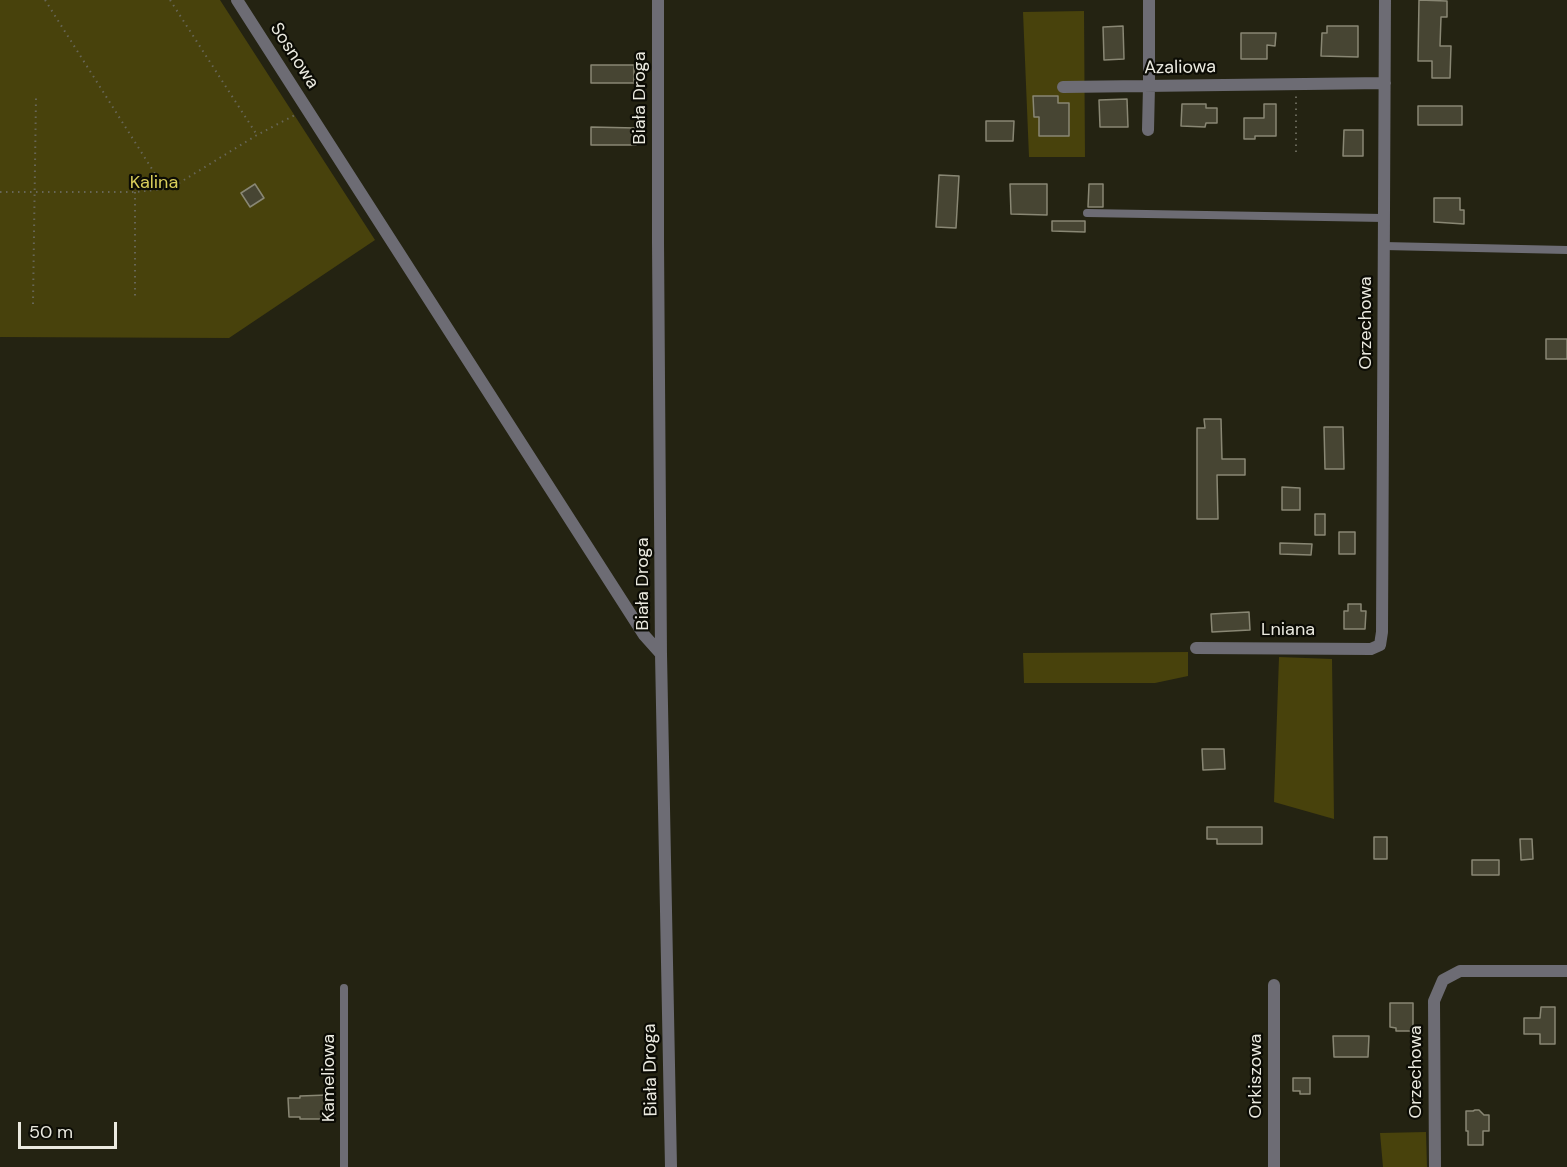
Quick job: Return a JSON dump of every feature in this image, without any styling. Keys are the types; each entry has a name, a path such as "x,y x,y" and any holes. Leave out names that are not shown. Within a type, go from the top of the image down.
{"street":[{"name":"Sosnowa","path":"237,0 644,634 661,654"},
{"name":"Biała Droga","path":"658,0 661,654 671,1167"},
{"path":"1148,130 1149,0"},
{"name":"Orzechowa","path":"1380,645 1382,632 1385,0"},
{"name":"Azaliowa","path":"1063,87 1385,83"},
{"name":"Lniana","path":"1196,648 1371,649 1380,645"},
{"name":"Orzechowa","path":"1434,1167 1434,1001 1443,980 1460,971 1567,971"},
{"name":"Orkiszowa","path":"1274,985 1274,1167"}],"lane":[{"path":"1087,213 1384,218"},
{"path":"1384,246 1567,250"},
{"name":"Kameliowa","path":"344,988 344,1167"}],"path":[{"path":"45,0 164,189"},
{"path":"170,0 257,135"},
{"path":"1296,84 1296,152"},
{"path":"33,304 36,97"},
{"path":"0,192 135,192 164,189 179,183 257,135 306,109"},
{"path":"135,192 135,297"}],"green space":[{"name":"Kalina","path":"0,0 220,0 375,240 229,338 0,337"},
{"path":"1084,11 1085,157 1029,157 1023,12"},
{"path":"1188,652 1188,676 1155,683 1024,683 1023,653"},
{"path":"1279,657 1332,659 1334,819 1274,802"},
{"path":"1426,1132 1427,1167 1383,1167 1380,1133"}],"building":[{"path":"1419,0 1447,1 1447,17 1441,17 1440,46 1451,46 1450,78 1432,78 1432,61 1418,61"},
{"path":"1123,26 1124,59 1104,60 1103,27"},
{"path":"1327,26 1358,26 1358,57 1321,56 1322,33 1327,33"},
{"path":"1241,33 1276,33 1275,46 1267,45 1267,59 1241,59"},
{"path":"591,65 634,65 634,83 591,83"},
{"path":"1033,96 1058,96 1058,103 1069,103 1069,136 1039,136 1039,117 1034,117"},
{"path":"1127,99 1128,127 1100,127 1099,100"},
{"path":"1182,104 1206,104 1206,108 1217,108 1217,123 1206,123 1205,127 1181,126"},
{"path":"1264,104 1276,104 1276,136 1255,136 1255,139 1244,139 1244,118 1264,118"},
{"path":"1418,106 1462,106 1462,125 1418,125"},
{"path":"986,121 1014,121 1013,141 986,141"},
{"path":"591,127 636,128 636,145 591,145"},
{"path":"1344,130 1363,130 1363,156 1343,156"},
{"path":"939,175 959,176 956,228 936,227"},
{"path":"255,184 264,198 250,207 241,193"},
{"path":"1010,184 1047,184 1047,215 1011,214"},
{"path":"1089,184 1103,184 1103,207 1088,207"},
{"path":"1434,198 1460,198 1460,210 1464,210 1464,224 1434,222"},
{"path":"1052,221 1085,221 1085,232 1052,231"},
{"path":"1546,339 1567,339 1567,359 1546,359"},
{"path":"1204,419 1221,419 1222,459 1245,459 1245,475 1217,475 1218,519 1197,519 1197,428 1205,428"},
{"path":"1324,427 1343,427 1344,469 1325,469"},
{"path":"1282,487 1300,488 1300,510 1282,510"},
{"path":"1315,514 1325,514 1325,535 1315,535"},
{"path":"1339,532 1355,532 1355,554 1339,554"},
{"path":"1280,543 1312,544 1311,555 1280,554"},
{"path":"1348,604 1361,604 1361,611 1366,611 1365,629 1344,629 1344,611 1348,611"},
{"path":"1249,612 1250,630 1212,632 1211,614"},
{"path":"1202,749 1224,749 1225,769 1203,770"},
{"path":"1207,827 1262,827 1262,844 1217,844 1217,839 1207,839"},
{"path":"1374,837 1387,837 1387,859 1374,859"},
{"path":"1520,839 1532,839 1533,859 1521,860"},
{"path":"1472,860 1499,860 1499,875 1472,875"},
{"path":"1390,1003 1413,1003 1413,1031 1396,1031 1396,1028 1390,1027"},
{"path":"1541,1007 1555,1007 1555,1044 1540,1044 1540,1034 1524,1034 1524,1018 1540,1018"},
{"path":"1333,1036 1369,1036 1368,1057 1334,1057"},
{"path":"1293,1078 1310,1078 1310,1094 1293,1091"},
{"path":"327,1095 327,1119 289,1117 288,1098"},
{"path":"1475,1110 1489,1115 1489,1131 1483,1131 1483,1145 1468,1145 1466,1111"}]}
